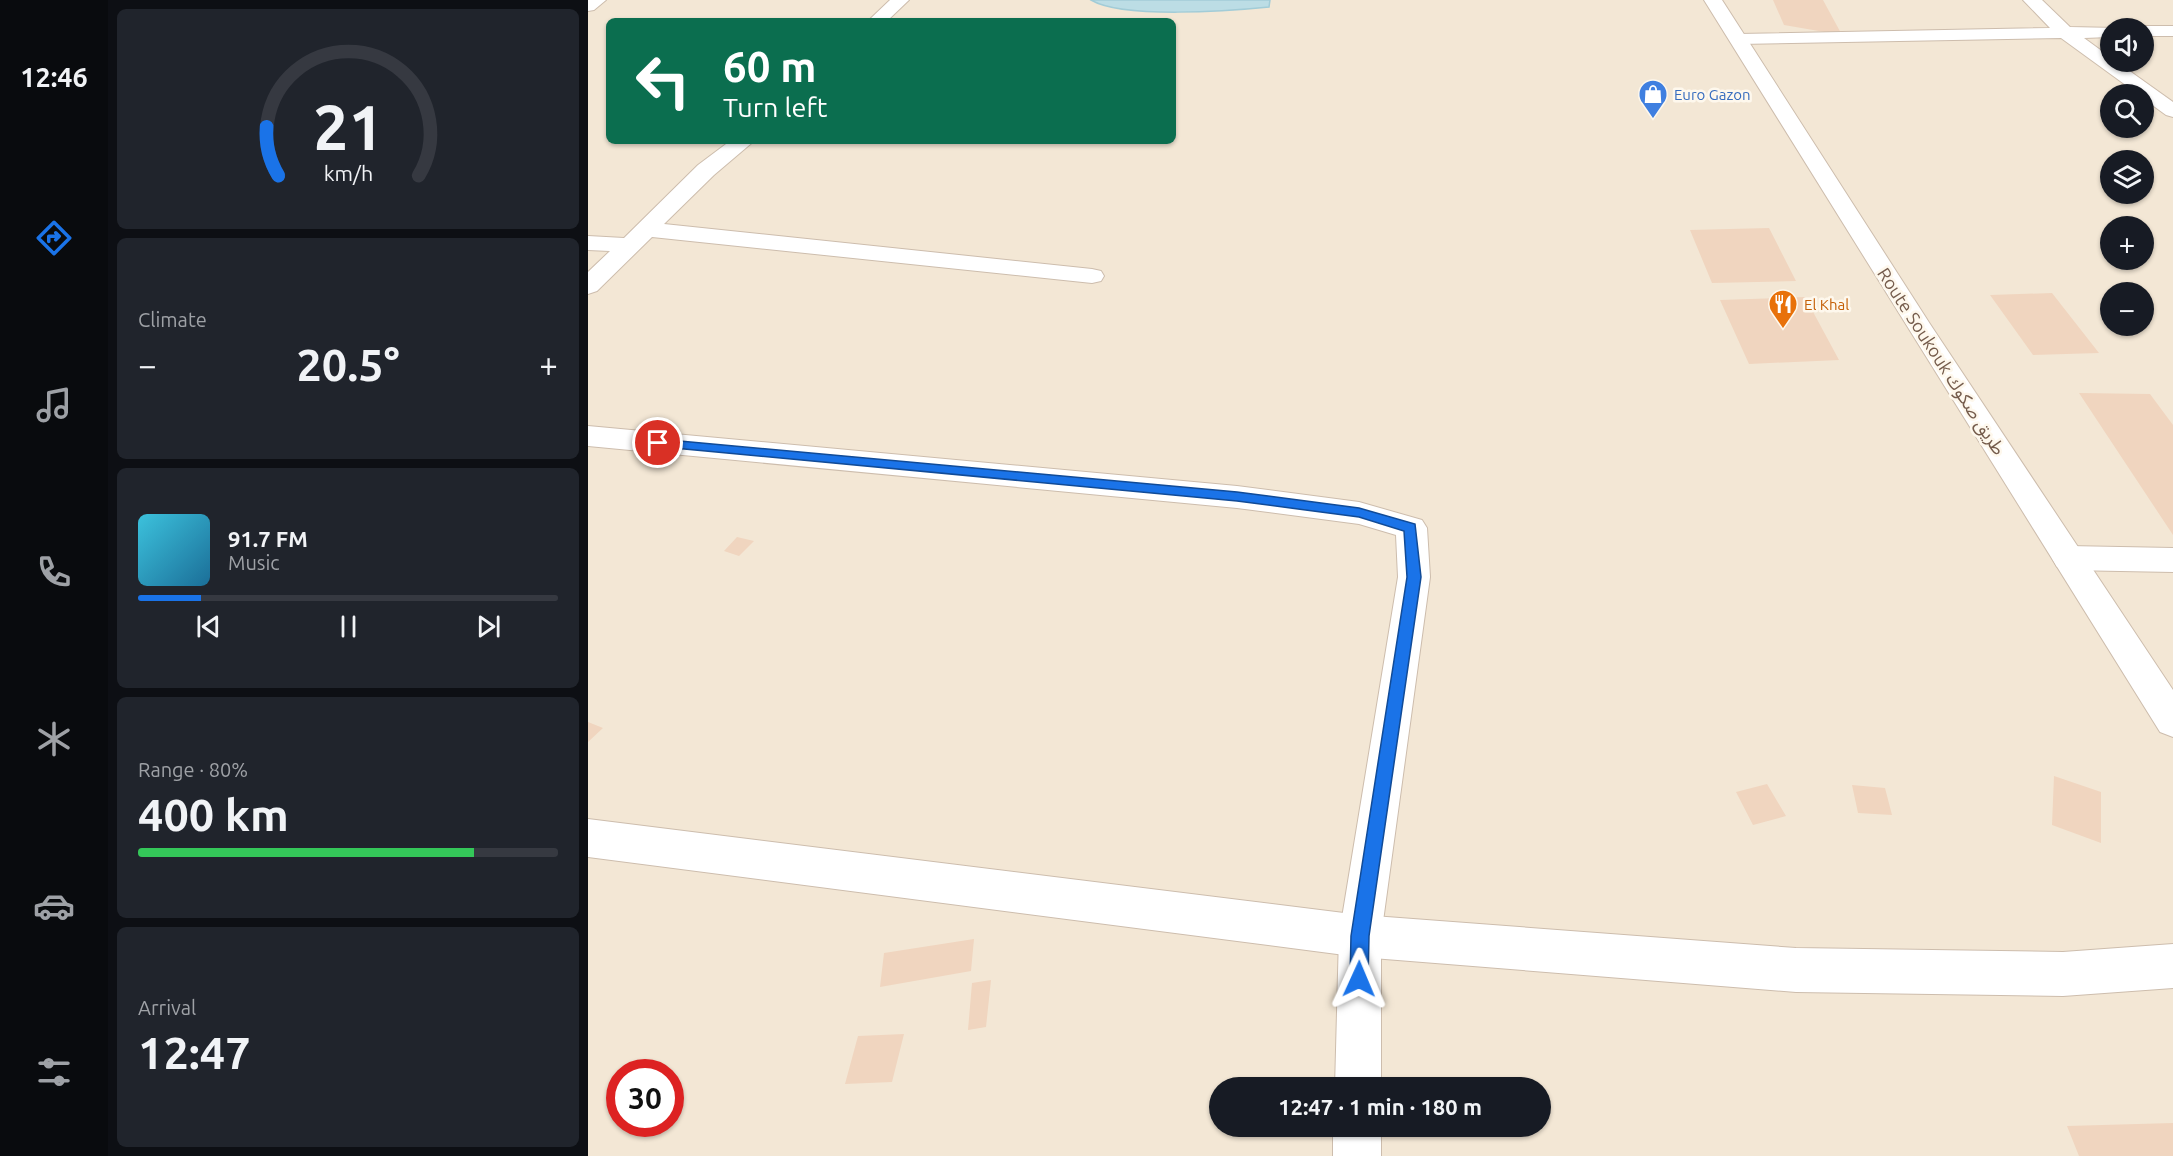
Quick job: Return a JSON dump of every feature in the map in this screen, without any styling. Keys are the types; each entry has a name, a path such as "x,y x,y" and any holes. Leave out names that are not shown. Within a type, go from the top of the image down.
{"street":[{"path":"588,6 597,0"},
{"path":"880,18 900,0"},
{"name":"Route Soukouk طريق صكوك","path":"1713,0 1917,324 2173,721"},
{"path":"2032,0 2064,32 2173,111"},
{"path":"2154,31 2173,31"},
{"path":"1739,39 2100,32"},
{"path":"588,286 706,170 739,144"},
{"path":"588,243 638,237 1092,276"},
{"path":"588,436 1237,497 1359,513 1411,528 1414,577 1360,936 1358,1077"},
{"path":"2068,558 2173,560"},
{"path":"588,838 1360,936 1796,970 2063,974 2173,966"},
{"path":"1357,1137 1357,1156"}],"shaded area":[{"path":"588,0 2173,0 2173,1156 588,1156"}],"water":[{"path":"1091,0 1270,0 1269,7 1151,12 1106,6"}],"building":[{"path":"1773,0 1823,0 1842,35 1784,25"},
{"path":"1769,228 1796,281 1712,283 1690,230"},
{"path":"2052,293 2099,353 2033,355 1990,295"},
{"path":"1805,297 1839,360 1749,364 1720,300"},
{"path":"2079,393 2150,394 2173,425 2173,535"},
{"path":"737,537 754,541 739,556 724,551"},
{"path":"588,722 603,728 588,742"},
{"path":"2054,776 2101,792 2101,843 2052,825"},
{"path":"1767,784 1786,816 1753,825 1736,792"},
{"path":"1852,785 1885,788 1892,815 1858,813"},
{"path":"974,939 971,971 880,987 884,953"},
{"path":"991,980 986,1027 968,1030 972,983"},
{"path":"904,1034 892,1082 845,1084 858,1036"},
{"path":"2173,1123 2173,1156 2079,1156 2067,1126"}],"place":[{"name":"Euro Gazon","path":"1653,120"},
{"name":"El Khal","path":"1783,330"}],"route":[{"path":"658,443 1237,497 1359,513 1411,528 1414,577 1360,936 1359,979"}]}
